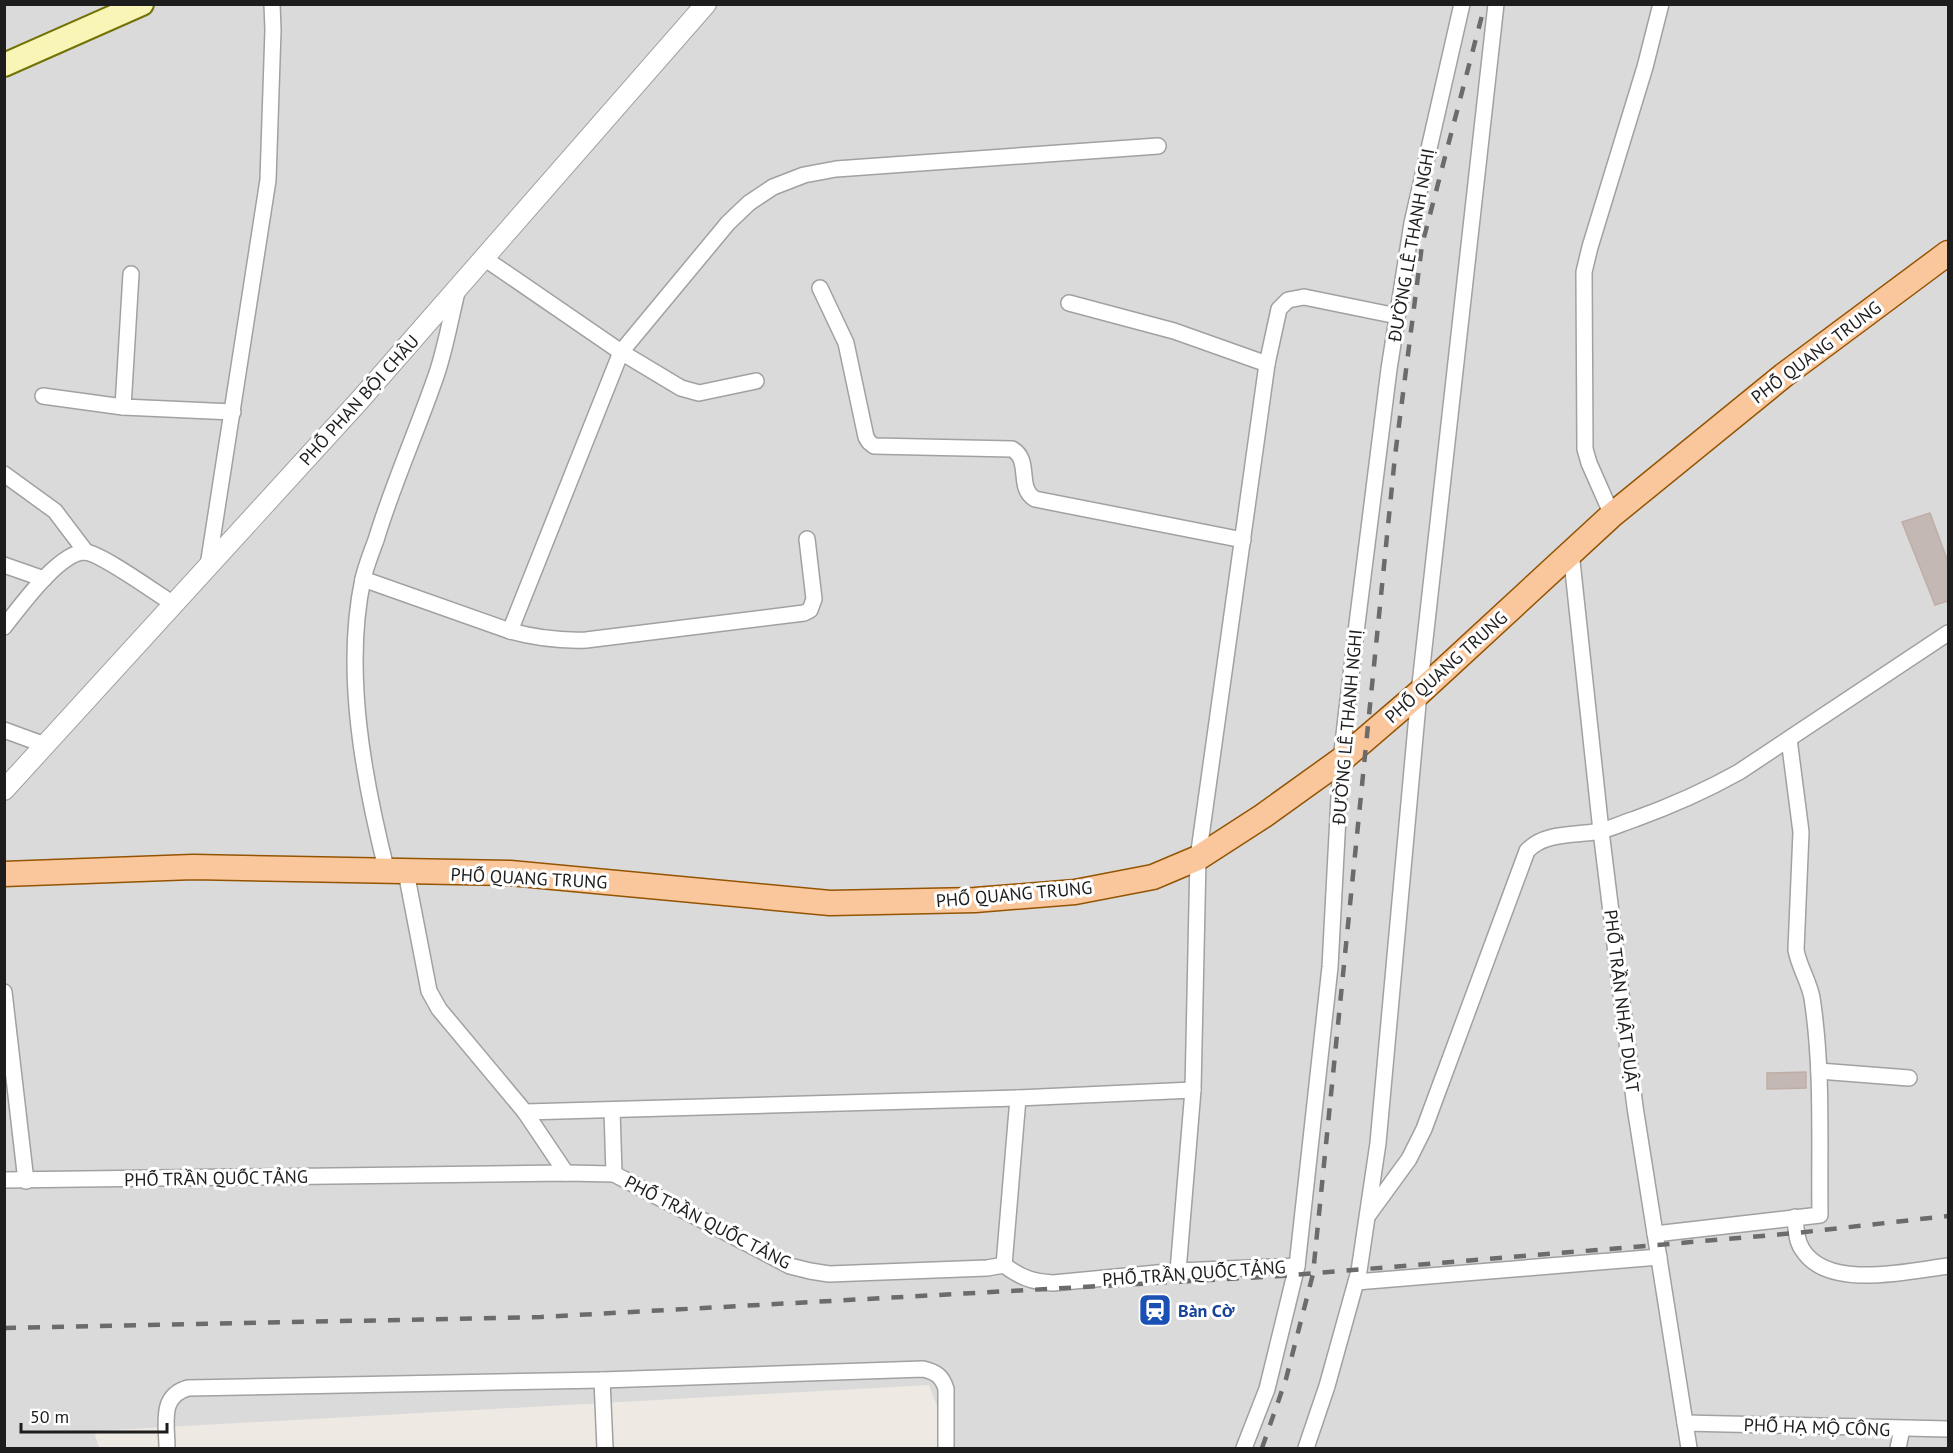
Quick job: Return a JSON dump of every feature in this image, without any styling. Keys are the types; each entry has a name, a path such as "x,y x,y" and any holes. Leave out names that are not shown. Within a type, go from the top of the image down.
{"main road":[{"path":"4,65 142,4"},
{"name":"PHỐ QUANG TRUNG","path":"4,874 193,867 510,873 841,903 975,900 1075,892 1153,877 1198,858 1263,816 1341,760 1419,693 1612,515 1784,375 1948,253"}],"street":[{"path":"208,566 268,180 272,4"},
{"name":"PHỐ PHAN BỘI CHÂU","path":"4,789 359,401 706,4"},
{"name":"ĐƯỜNG LÊ THANH NGHỊ","path":"1244,1449 1267,1389 1297,1266 1330,967 1341,760 1397,316 1412,223 1462,4"},
{"path":"1306,1449 1330,1376 1356,1282 1379,1131 1419,693 1496,4"},
{"path":"1612,515 1585,449 1584,272 1645,67 1661,4"},
{"path":"510,631 621,352 728,223 749,203 773,187 804,174 836,169 1158,146"},
{"path":"484,258 621,352 681,388 699,393 756,381"},
{"path":"123,407 130,274"},
{"path":"458,288 438,371 381,521 363,579 355,646 356,696 366,772 378,836 397,872 429,991 439,1009 525,1112 566,1173"},
{"path":"820,288 846,343 866,436 868,442 874,446 1012,449 1019,453 1026,490 1029,496 1035,499 1243,540"},
{"path":"1178,1271 1193,1090 1198,858 1267,364 1279,309 1288,300 1304,297 1397,316"},
{"path":"1070,303 1174,331 1267,364"},
{"path":"43,396 123,407 233,412"},
{"path":"4,474 55,511 86,552 113,564 174,604"},
{"path":"363,579 535,638 563,641 586,640 804,613 810,610 814,599 807,539"},
{"path":"4,627 44,579 69,556 86,552"},
{"name":"PHỐ TRẦN NHẬT DUẬT","path":"1571,552 1601,831 1635,1107 1689,1449"},
{"path":"4,565 44,579"},
{"path":"1367,1216 1409,1159 1424,1129 1527,851 1543,839 1601,831 1679,803 1713,787 1948,633"},
{"path":"4,730 45,745"},
{"path":"1655,1234 1820,1215 1819,1071 1811,997 1808,984 1798,963 1796,951 1802,832 1789,739"},
{"path":"4,992 26,1181"},
{"path":"1819,1071 1909,1078"},
{"path":"525,1112 1018,1098 1193,1090"},
{"path":"1004,1265 1018,1098"},
{"path":"612,1110 614,1174"},
{"name":"PHỐ TRẦN QUỐC TẢNG","path":"4,1180 614,1174 790,1266 829,1274 987,1268 1004,1265 1019,1276 1034,1282 1053,1283 1178,1271 1297,1266"},
{"path":"1795,1218 1800,1248 1809,1260 1826,1269 1844,1274 1867,1275 1948,1266"},
{"path":"1356,1282 1659,1257"},
{"path":"167,1449 166,1410 170,1399 177,1391 188,1388 602,1380 923,1369 935,1372 943,1379 946,1389 946,1449"},
{"path":"602,1380 605,1449"},
{"name":"PHỐ HẠ MỘ CÔNG","path":"1685,1423 1948,1430"},
{"path":"1898,1449 1902,1429"}],"shaded area":[{"path":"5,5 1948,5 1948,1448 953,1448 929,1385 94,1431 99,1448 5,1448"}],"building":[{"path":"1930,513 1948,562 1948,601 1935,605 1902,522"},
{"path":"1806,1072 1806,1088 1767,1089 1767,1073"}],"railway":[{"path":"1262,1448 1286,1379 1313,1274 1395,456 1422,245 1485,4"},
{"path":"4,1328 541,1317 1281,1276 1796,1233 1948,1216"}],"place":[{"name":"Bàn Cờ","path":"1155,1310"}]}
